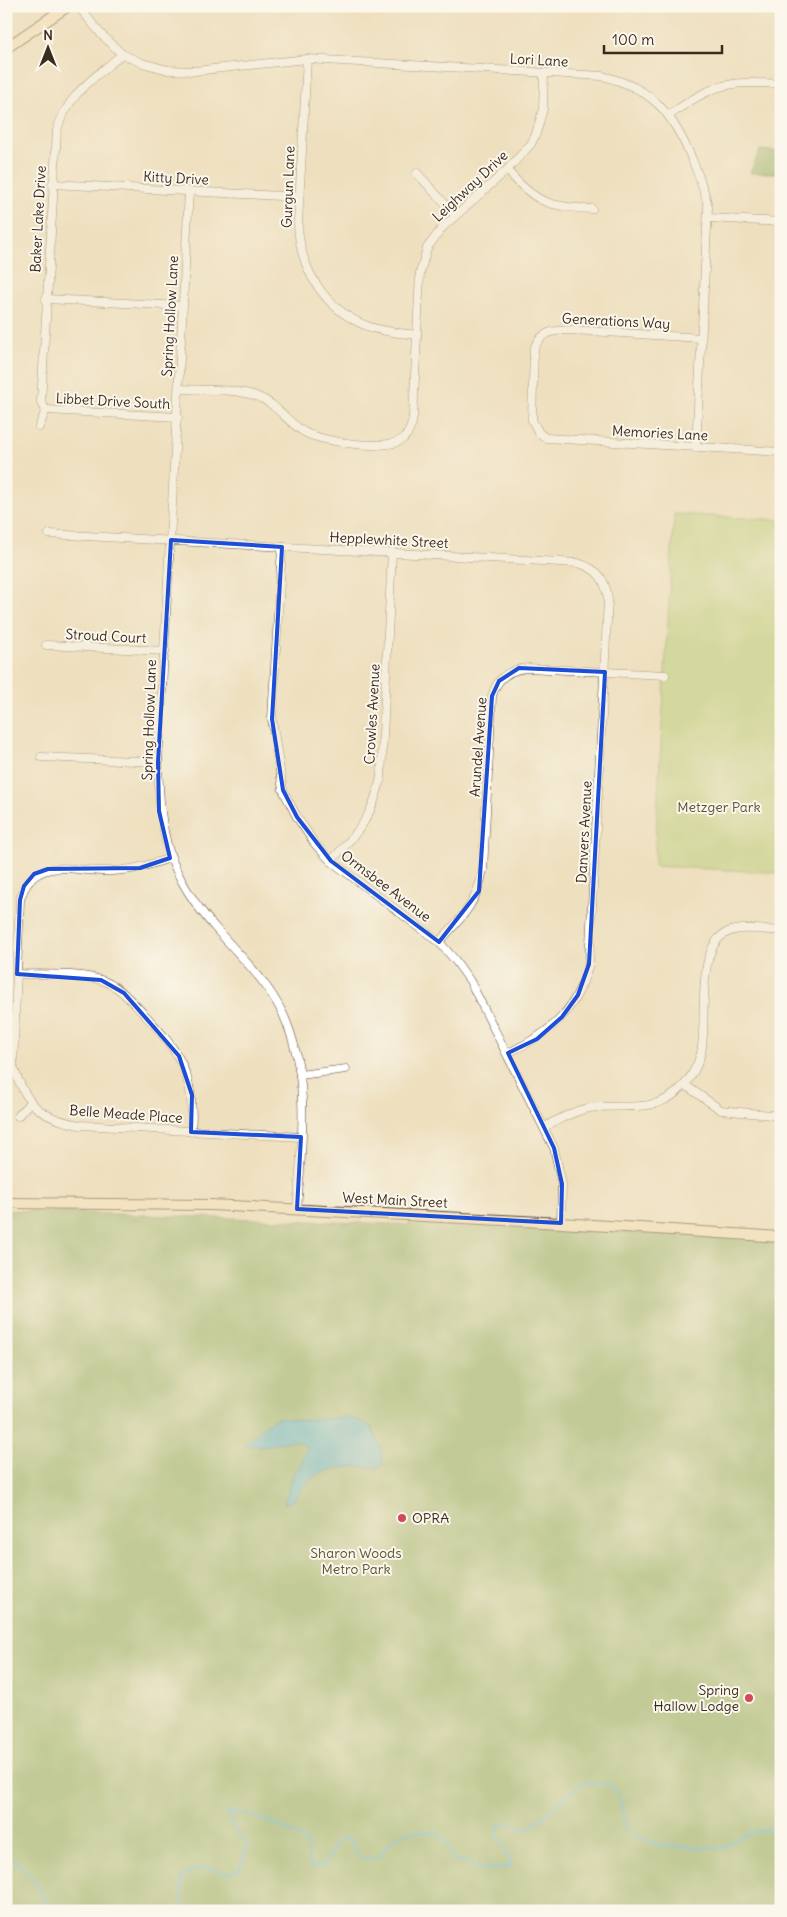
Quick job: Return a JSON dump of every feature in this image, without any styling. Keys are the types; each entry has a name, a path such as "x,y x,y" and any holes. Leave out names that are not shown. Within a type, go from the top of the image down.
{"main road":[{"path":"6,48 68,6"},
{"name":"West Main Street","path":"6,1203 175,1204 297,1209 781,1237"}],"street":[{"name":"Lori Lane","path":"78,6 101,34 122,54 154,68 181,71 307,59 595,75 616,79 646,94 670,116 681,133 706,193 709,218 696,448"},
{"name":"Baker Lake Drive","path":"46,410 40,402 55,146 62,115 70,100 122,54"},
{"name":"Gurgun Lane","path":"307,59 298,223 300,246 306,267 322,294 342,312 367,326 388,332 417,335"},
{"name":"Leighway Drive","path":"179,389 254,395 272,403 303,431 322,439 395,444 404,438 411,428 413,417 420,273 427,248 455,215 507,170 526,150 536,134 543,109 544,73"},
{"path":"670,116 689,101 715,87 744,82 781,84"},
{"path":"507,170 532,196 543,202 592,209"},
{"path":"417,173 455,215"},
{"name":"Kitty Drive","path":"52,184 299,197"},
{"name":"Spring Hollow Lane","path":"189,192 158,762 159,811 170,858 189,896 258,974 284,1016 300,1075 301,1137 297,1209"},
{"path":"709,218 781,222"},
{"path":"46,299 183,306"},
{"name":"Generations Way","path":"539,433 532,420 534,350 536,343 546,333 554,330 574,330 701,338"},
{"path":"38,427 46,410"},
{"name":"Libbet Drive South","path":"46,410 178,417"},
{"name":"Memories Lane","path":"539,433 546,438 781,452"},
{"name":"Hepplewhite Street","path":"49,534 578,563 591,567 602,576"},
{"name":"Ormsbee Avenue","path":"282,547 272,719 283,790 314,844 331,861 439,942 470,981 508,1053 554,1148 562,1184 561,1223"},
{"name":"Crowles Avenue","path":"331,861 366,822 376,801 381,777 392,552"},
{"name":"Danvers Avenue","path":"508,1053 537,1039 562,1017 578,995 589,964 608,600 607,587 602,576"},
{"name":"Stroud Court","path":"46,645 165,651"},
{"name":"Arundel Avenue","path":"439,942 468,910 479,892 483,870 492,696 499,681 505,675 520,668 665,675"},
{"path":"41,757 158,762"},
{"name":"Belle Meade Place","path":"170,858 140,868 109,871 48,869 34,874 24,886 20,900 13,1066 21,1090 30,1102 45,1115 60,1122 191,1132 301,1137"},
{"path":"544,1127 588,1108 638,1108 660,1102 684,1085 697,1064 701,1052 707,958 714,942 728,932 744,929 781,931"},
{"path":"17,974 101,980 124,993 169,1040 179,1056 192,1095 191,1132"},
{"path":"300,1075 346,1069"},
{"path":"684,1085 721,1110 781,1116"},
{"path":"18,1116 30,1102"}],"highlighted area":[{"path":"171,540 282,547 272,719 283,790 297,817 331,861 439,942 479,891 492,696 499,681 519,668 605,672 589,964 578,995 562,1017 537,1039 508,1053 554,1148 562,1184 561,1223 297,1209 301,1137 191,1132 192,1095 179,1056 124,993 101,980 17,974 20,900 24,886 34,874 48,869 140,868 170,858 159,811 158,762"}],"shaded area":[{"path":"781,1298 781,1437 774,1430"}],"green space":[{"path":"760,150 781,152 781,173 750,173"},
{"name":"Metzger Park","path":"674,514 781,520 781,873 654,866"},
{"name":"Sharon Woods Metro Park","path":"6,1210 781,1238 781,1298 774,1430 781,1437 781,1911 6,1911"}],"water":[{"path":"280,1417 303,1420 349,1417 371,1426 382,1450 382,1465 378,1468 344,1467 319,1474 308,1481 297,1497 284,1504 293,1474 302,1463 307,1448 303,1444 294,1441 243,1446 270,1421"}],"waterway":[{"path":"182,1911 182,1877 204,1868 215,1869 228,1874 240,1869 248,1845 235,1831 227,1812 257,1817 305,1840 311,1867 323,1866 332,1854 336,1842 343,1838 352,1840 355,1853 367,1860 379,1857 397,1836 419,1831 439,1834 449,1847 453,1861 465,1862 487,1869 511,1866 498,1834 498,1825 509,1823 528,1830 583,1782 610,1784 617,1794 624,1812 623,1831 663,1846 723,1848 744,1835 762,1830 775,1830 781,1822"},
{"path":"6,1854 29,1874 46,1902 57,1911"}],"place":[{"name":"OPRA","path":"402,1518"},
{"name":"Spring Hallow Lodge","path":"749,1698"}]}
